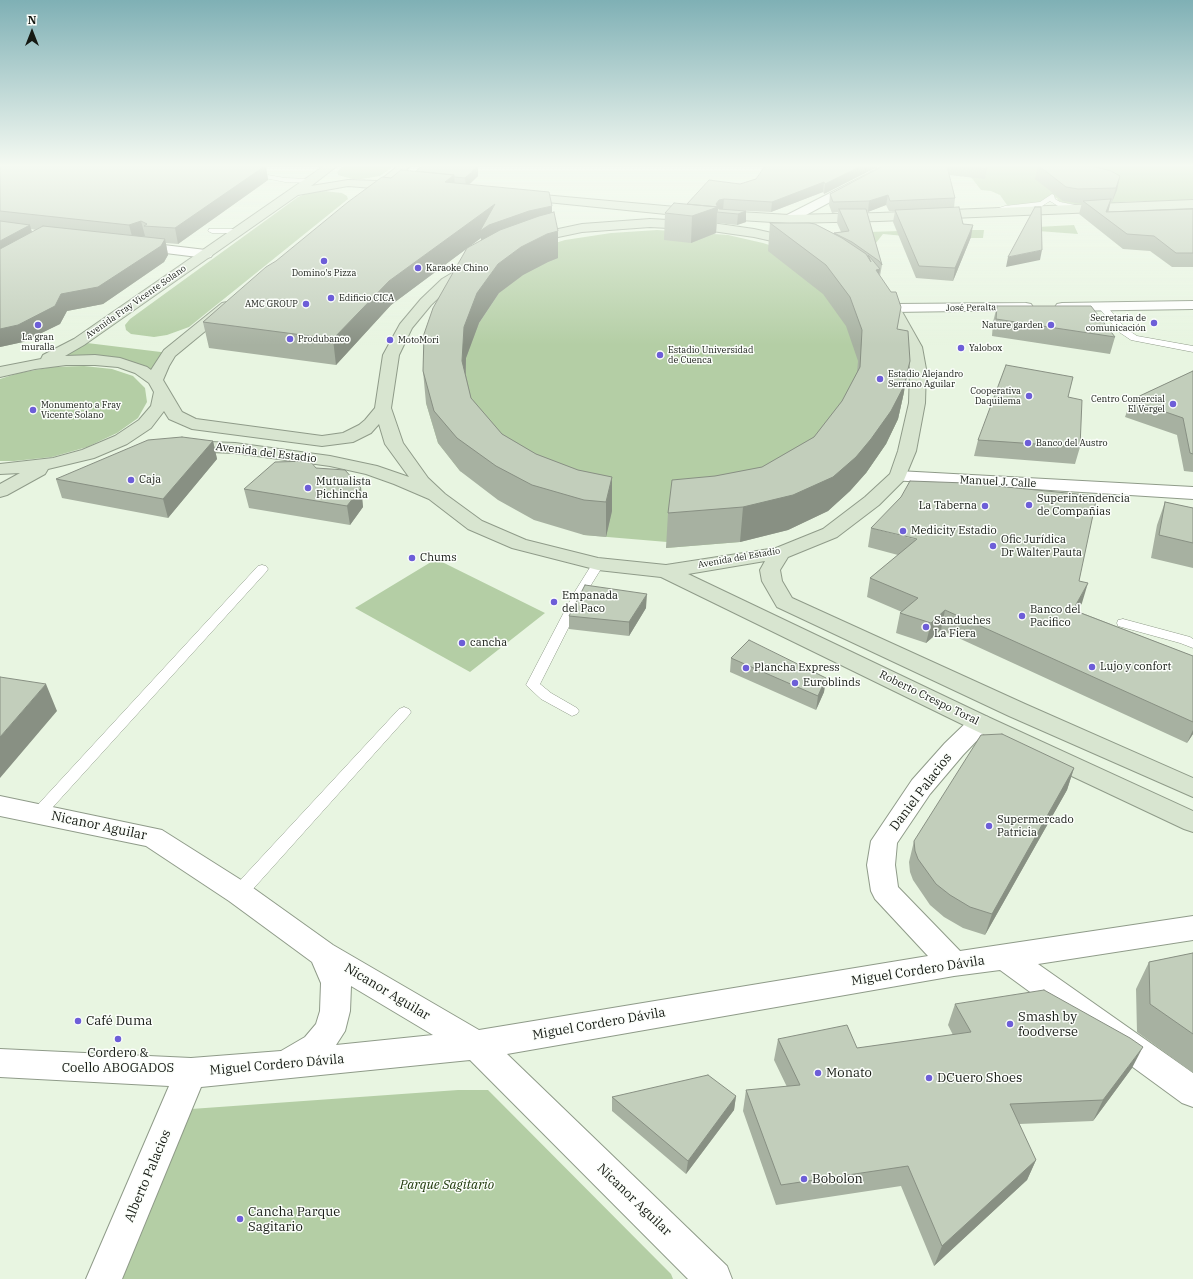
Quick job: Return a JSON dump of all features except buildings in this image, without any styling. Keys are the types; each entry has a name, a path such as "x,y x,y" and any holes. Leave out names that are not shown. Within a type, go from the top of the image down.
{"main road":[{"name":"Avenida Fray Vicente Solano","path":"36,364 79,342 247,226"},
{"name":"Avenida del Estadio","path":"613,226 582,228 535,238 496,253 447,282 426,302 406,327 391,355 383,408 394,444 422,482 438,498 475,525 519,544 598,564 666,570 780,552 830,533 872,501 898,476 907,451 917,403 918,369 914,347 894,308 871,280 844,261 822,238 754,233 722,226"},
{"path":"776,226 792,226"},
{"path":"822,238 850,226"},
{"path":"0,468 17,468 54,463 88,454 121,440 146,424 159,407 160,366 169,353 240,296"},
{"path":"2,371 66,360 95,360 120,363 141,370 159,386"},
{"name":"Avenida del Estadio","path":"159,386 175,415 192,424 322,441 347,438 366,429 383,408"},
{"name":"Avenida del Estadio","path":"168,446 230,448 330,461 371,470 400,480 438,498"},
{"path":"88,454 140,448"},
{"path":"0,492 54,463"},
{"path":"780,552 770,570 772,581 784,602 1193,788"},
{"name":"Roberto Crespo Toral","path":"666,570 980,723 1193,822"}],"street":[{"path":"127,245 206,254"},
{"name":"José Peralta","path":"894,308 1193,305"},
{"name":"Manuel J. Calle","path":"898,476 1193,493"},
{"name":"Daniel Palacios","path":"954,964 885,891 881,865 884,841 921,788 954,749 980,723"},
{"name":"Nicanor Aguilar","path":"0,806 153,838 239,893 322,954 476,1045 714,1279"},
{"name":"Miguel Cordero Dávila","path":"0,1063 191,1073 285,1065 476,1045 954,964 1005,958 1193,928"},
{"path":"285,1065 316,1047 329,1031 335,1011 336,983 322,954"},
{"path":"1005,958 1193,1092"},
{"name":"Alberto Palacios","path":"104,1279 191,1073"}],"lane":[{"path":"212,231 238,232"},
{"path":"127,245 145,240"},
{"path":"1102,306 1122,330 1134,338 1193,349"},
{"path":"572,711 546,696 533,685 580,593 598,564"},
{"path":"38,814 262,569"},
{"path":"1123,623 1185,640 1193,644"},
{"path":"239,893 404,712"}],"green space":[{"path":"258,226 315,226 189,327 167,335 154,337 131,334 126,330 125,325 130,319"},
{"path":"1074,226 1078,234 1038,231 1037,227"},
{"path":"657,230 728,235 763,243 792,252 903,362 904,392 898,419 886,444 866,473 740,542 666,548 667,542 584,535 460,471 438,443 426,403 526,252 565,240 611,233"},
{"path":"984,230 983,238 925,238 883,234 872,248 837,233"},
{"path":"79,342 169,353 155,380 141,370 66,360 61,353"},
{"path":"84,366 112,369 133,376 145,388 147,402 138,418 117,433 87,447 52,457 0,461 0,379 19,373 52,367"},
{"name":"cancha","path":"436,559 545,613 470,672 355,608"},
{"name":"Parque Sagitario","path":"458,1090 488,1090 671,1274 673,1279 118,1279 163,1111"}],"place":[{"name":"Domino's Pizza","path":"324,261"},
{"name":"Karaoke Chino","path":"418,268"},
{"name":"Edificio CICA","path":"331,298"},
{"name":"AMC GROUP","path":"306,304"},
{"name":"Secretaria de comunicación","path":"1154,323"},
{"name":"La gran muralla","path":"38,325"},
{"name":"Nature garden","path":"1051,325"},
{"name":"Produbanco","path":"290,339"},
{"name":"MotoMori","path":"390,340"},
{"name":"Yalobox","path":"961,348"},
{"name":"Estadio Universidad de Cuenca","path":"660,355"},
{"name":"Estadio Alejandro Serrano Aguilar","path":"880,379"},
{"name":"Cooperativa Daquilema","path":"1029,396"},
{"name":"Centro Comercial El Vergel","path":"1173,404"},
{"name":"Monumento a Fray Vicente Solano","path":"33,410"},
{"name":"Banco del Austro","path":"1028,443"},
{"name":"Caja","path":"131,480"},
{"name":"Mutualista Pichincha","path":"308,488"},
{"name":"Superintendencia de Compañias","path":"1029,505"},
{"name":"La Taberna","path":"985,506"},
{"name":"Medicity Estadio","path":"903,531"},
{"name":"Ofic Jurídica Dr Walter Pauta","path":"993,546"},
{"name":"Chums","path":"412,558"},
{"name":"Empanada del Paco","path":"554,602"},
{"name":"Banco del Pacifico","path":"1022,616"},
{"name":"Sanduches La Fiera","path":"926,627"},
{"name":"cancha","path":"462,643"},
{"name":"Lujo y confort","path":"1092,667"},
{"name":"Plancha Express","path":"746,668"},
{"name":"Euroblinds","path":"795,683"},
{"name":"Supermercado Patricia","path":"989,826"},
{"name":"Café Duma","path":"78,1021"},
{"name":"Smash by foodverse","path":"1010,1024"},
{"name":"Cordero & Coello ABOGADOS","path":"118,1039"},
{"name":"Monato","path":"818,1073"},
{"name":"DCuero Shoes","path":"929,1078"},
{"name":"Bobolon","path":"804,1179"},
{"name":"Cancha Parque Sagitario","path":"240,1219"}]}
